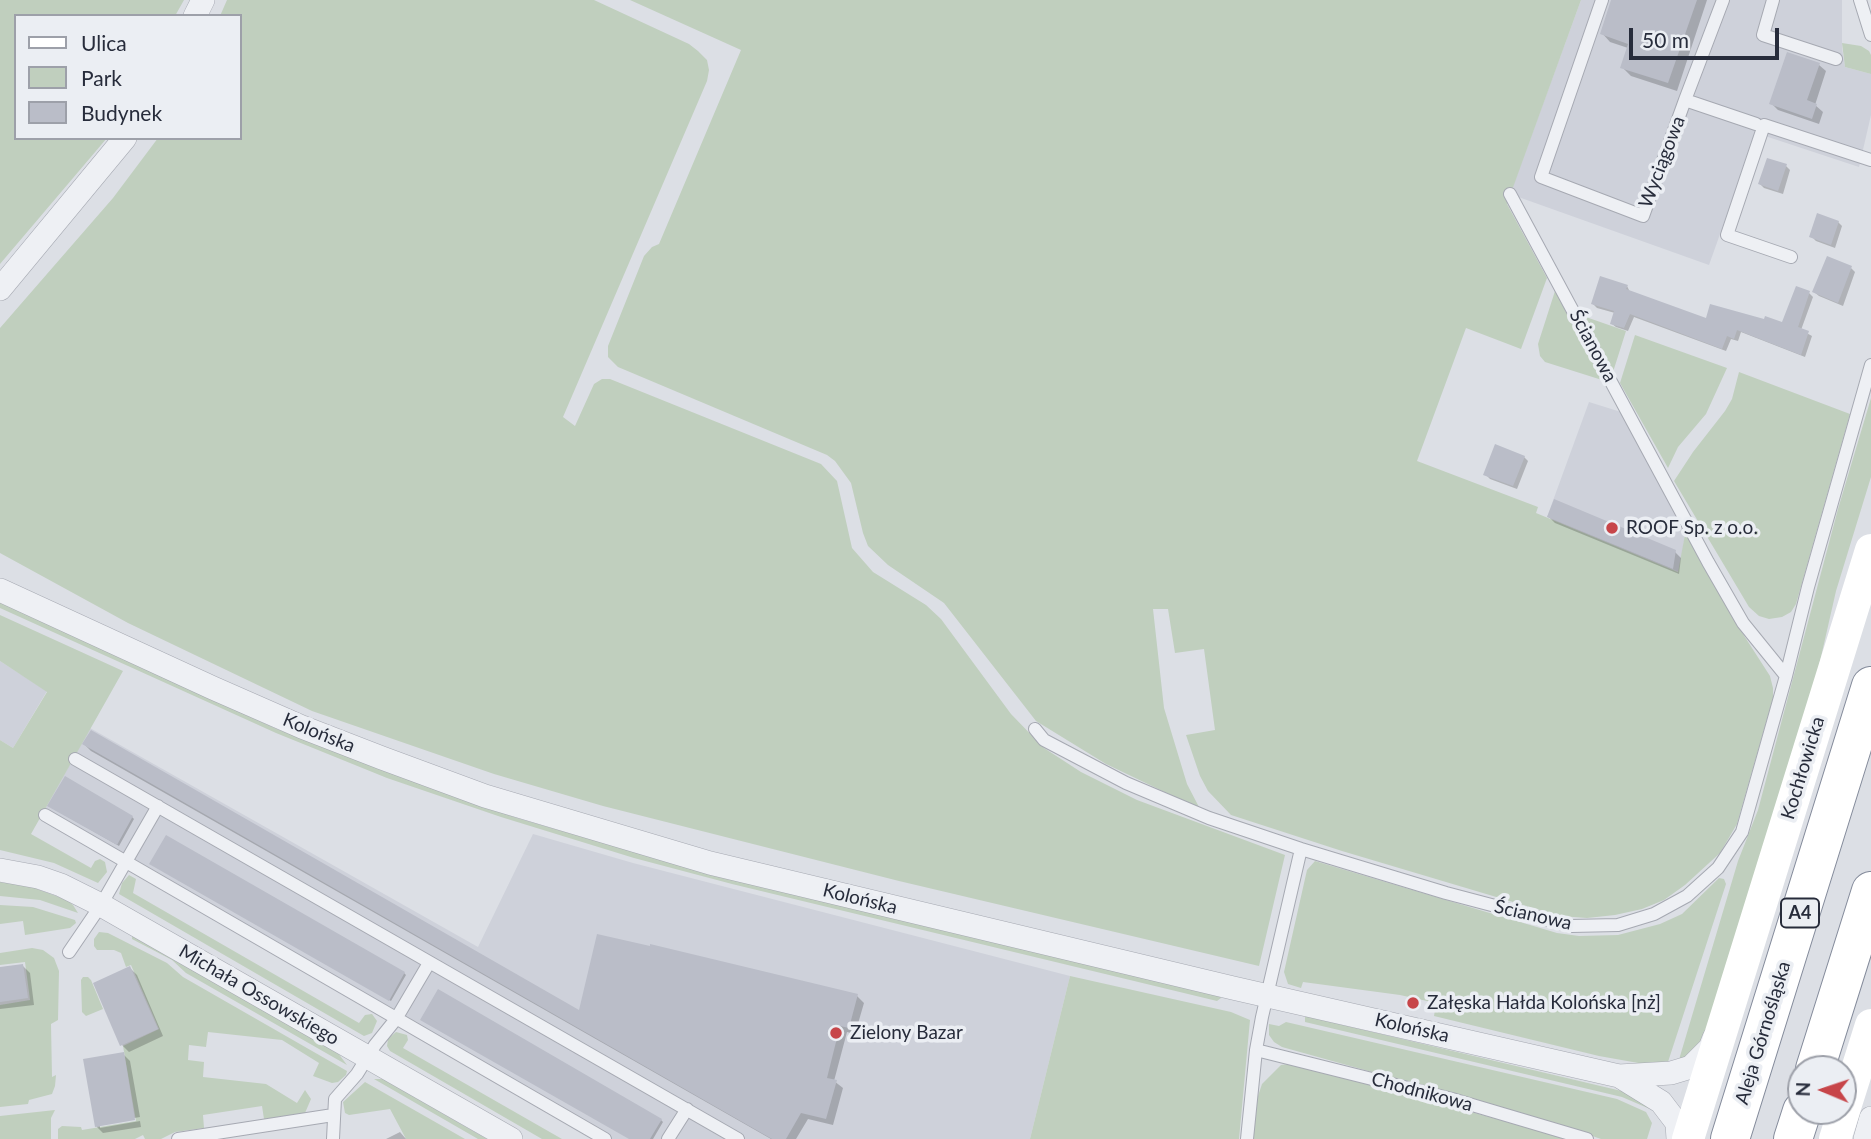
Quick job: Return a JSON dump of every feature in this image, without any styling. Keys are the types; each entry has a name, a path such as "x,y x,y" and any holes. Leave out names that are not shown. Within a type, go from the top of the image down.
{"highway":[{"name":"Aleja Górnośląska","path":"1730,1139 1871,686"},
{"path":"1819,1055 1871,891"}],"main road":[{"name":"Kochłowicka","path":"1688,1139 1871,550"},
{"path":"1835,1139 1871,1025"}],"street":[{"path":"0,289 123,140"},
{"name":"Kolońska","path":"0,575 125,647"},
{"name":"Kolońska","path":"0,590 302,727 497,799 710,863 1619,1076"},
{"name":"Michała Ossowskiego","path":"0,870 61,885 101,905 511,1139"},
{"path":"1619,1076 1671,1073 1691,1067 1710,1048 1735,986"},
{"path":"1619,1076 1661,1102 1677,1123 1678,1139"},
{"path":"1865,1139 1871,1118"}],"lane":[{"name":"Wyciągowa","path":"1602,0 1541,177 1643,216 1685,100 1756,124"},
{"path":"1685,100 1723,0"},
{"path":"1773,0 1763,35 1836,59"},
{"path":"1860,0 1871,35"},
{"path":"1791,257 1727,235 1764,125 1871,160"},
{"name":"Ścianowa","path":"1510,194 1707,562 1743,623 1786,676"},
{"name":"Ścianowa","path":"1035,729 1044,740 1126,783 1209,818 1301,849 1571,926 1618,925 1654,914 1687,896 1718,868 1742,832 1871,365"},
{"path":"75,758 738,1139"},
{"path":"69,952 101,905 159,806"},
{"path":"45,814 604,1139"},
{"path":"1247,1139 1256,1050 1301,849"},
{"path":"333,1139 335,1099 396,1019 429,962"},
{"name":"Chodnikowa","path":"1256,1050 1452,1100 1587,1139"},
{"path":"668,1139 687,1109"},
{"path":"178,1139 333,1115"}],"shaded area":[{"path":"1581,0 1842,0 1842,48 1845,67 1871,74 1871,115 1859,167 1756,133 1709,265 1510,194"},
{"path":"1589,402 1621,412 1686,529 1679,572 1547,517"},
{"path":"0,661 47,691 13,748 0,740"},
{"path":"90,728 478,947 533,834 633,863 1070,976 1030,1139 593,1139 39,819"}],"green space":[{"path":"0,0 184,0 176,14 14,14 14,140 105,140 0,264"},
{"path":"227,0 594,0 689,44 698,51 707,60 707,81 563,417 575,426 594,384 602,379 610,379 821,464 837,481 852,548 873,572 926,605 941,619 1011,714 1044,748 1081,772 1137,800 1285,855 1259,966 899,881 603,806 494,774 312,711 128,623 0,553 0,328 113,198 156,140 242,140 242,14 221,14"},
{"path":"630,0 1581,0 1507,204 1547,278 1521,349 1466,328 1417,461 1538,507 1536,513 1678,572 1686,529 1743,634 1770,676 1773,688 1773,698 1737,824 1720,853 1685,885 1664,900 1642,909 1587,918 1560,916 1231,815 1208,791 1186,735 1215,730 1204,649 1175,653 1168,609 1153,609 1164,708 1187,784 1200,809 1106,764 1036,721 944,603 888,565 868,546 851,483 835,461 827,455 618,367 608,357 608,346 644,256 659,244 741,50"},
{"path":"1842,43 1861,46 1869,51 1871,74 1845,67"},
{"path":"1555,291 1602,380 1545,362 1540,356 1538,344"},
{"path":"1583,316 1626,331 1613,372"},
{"path":"1635,335 1727,368 1706,414 1678,447 1668,468 1620,383"},
{"path":"1739,372 1850,414 1796,604 1791,612 1782,617 1769,619 1759,616 1749,607 1674,481 1725,411 1732,399"},
{"path":"1871,398 1871,477 1836,591 1813,692 1706,1039 1678,1063 1738,861 1758,810 1838,509"},
{"path":"0,602 277,729 517,818 690,868 1219,995 1221,998 1217,1001 732,884 634,858 501,817 387,778 276,733 0,608"},
{"path":"0,615 123,671 31,834 91,868 95,861 100,859 105,862 107,872 98,883 54,863 0,850 0,740 13,748 47,692 0,661"},
{"path":"1315,861 1557,933 1579,936 1618,935 1660,924 1682,914 1719,878 1724,879 1726,884 1667,1065 1644,1064 1599,1056 1434,1016 1436,1003 1400,995 1303,982 1301,988 1288,984 1284,972 1307,870"},
{"path":"129,875 136,879 133,893 359,1023 365,1015 372,1014 377,1021 372,1033 364,1036 119,894 122,883"},
{"path":"0,882 29,886 67,900 78,913 40,900 0,896"},
{"path":"0,905 33,907 75,920 76,923 70,928 25,935 23,921 0,924"},
{"path":"99,932 108,933 167,963 183,977 347,1071 346,1075 338,1082 332,1083 313,1076 319,1063 282,1040 208,1032 206,1047 189,1045 188,1060 204,1062 203,1077 266,1084 297,1103 305,1090 311,1099 305,1113 264,1119 262,1106 203,1115 204,1128 175,1132 161,1139 145,1139 143,1135 135,1139 58,1139 58,1129 62,1126 81,1127 82,1130 136,1121 123,1046 159,1029 131,965 126,967 121,953 114,950 97,950 94,946 94,939"},
{"path":"132,935 338,1053 347,1065 186,973 172,960 132,939"},
{"path":"32,948 43,950 54,958 59,971 58,1020 51,1024 52,1077 56,1075 55,1086 52,1094 29,1100 28,1104 0,1107 0,1005 30,1000 25,962 0,965 0,953"},
{"path":"1070,976 1231,1012 1250,1020 1239,1139 1030,1139"},
{"path":"83,977 91,980 103,1009 86,1016 82,1012"},
{"path":"1305,1016 1630,1093 1654,1106 1650,1109 1622,1097 1305,1022"},
{"path":"1286,1022 1617,1099 1646,1112 1652,1123 1647,1139 1601,1139 1555,1123 1282,1047 1269,1035 1269,1024 1279,1026"},
{"path":"396,1032 407,1035 408,1040 403,1048 562,1139 542,1139 390,1051 387,1046 388,1039"},
{"path":"1296,1063 1568,1139 1253,1139 1255,1105 1262,1084 1281,1065"},
{"path":"374,1079 383,1079 487,1139 478,1139"},
{"path":"365,1082 465,1139 406,1139 390,1109 349,1115 345,1113 343,1102"},
{"path":"55,1110 51,1118 51,1139 0,1139 0,1116"}],"building":[{"path":"1611,0 1697,0 1668,83 1620,68 1628,44 1600,34"},
{"path":"1787,52 1820,63 1807,100 1817,104 1812,119 1769,104"},
{"path":"1767,158 1787,164 1778,191 1758,184"},
{"path":"1817,213 1839,221 1831,245 1809,237"},
{"path":"1827,256 1852,266 1838,303 1812,292"},
{"path":"1600,276 1628,285 1626,289 1706,318 1710,304 1782,322 1796,286 1810,291 1798,327 1809,331 1801,355 1737,330 1734,339 1727,336 1722,349 1630,314 1624,328 1610,324 1614,311 1591,304"},
{"path":"1495,444 1525,456 1513,486 1483,475"},
{"path":"1554,499 1676,550 1673,569 1547,517"},
{"path":"91,730 579,1010 597,934 650,944 858,994 849,1028 840,1026 827,1078 837,1080 826,1119 801,1113 786,1139 772,1139 82,744"},
{"path":"65,776 133,816 117,845 47,806"},
{"path":"166,835 405,972 389,1001 149,864"},
{"path":"23,964 28,998 0,1002 0,967"},
{"path":"130,966 158,1029 120,1046 93,983"},
{"path":"438,989 662,1119 650,1139 629,1139 420,1020"},
{"path":"124,1052 135,1120 95,1127 83,1059"}],"place":[{"name":"ROOF Sp. z o.o.","path":"1612,528"},
{"name":"Załęska Hałda Kolońska [nż]","path":"1413,1003"},
{"name":"Zielony Bazar","path":"836,1033"}]}
